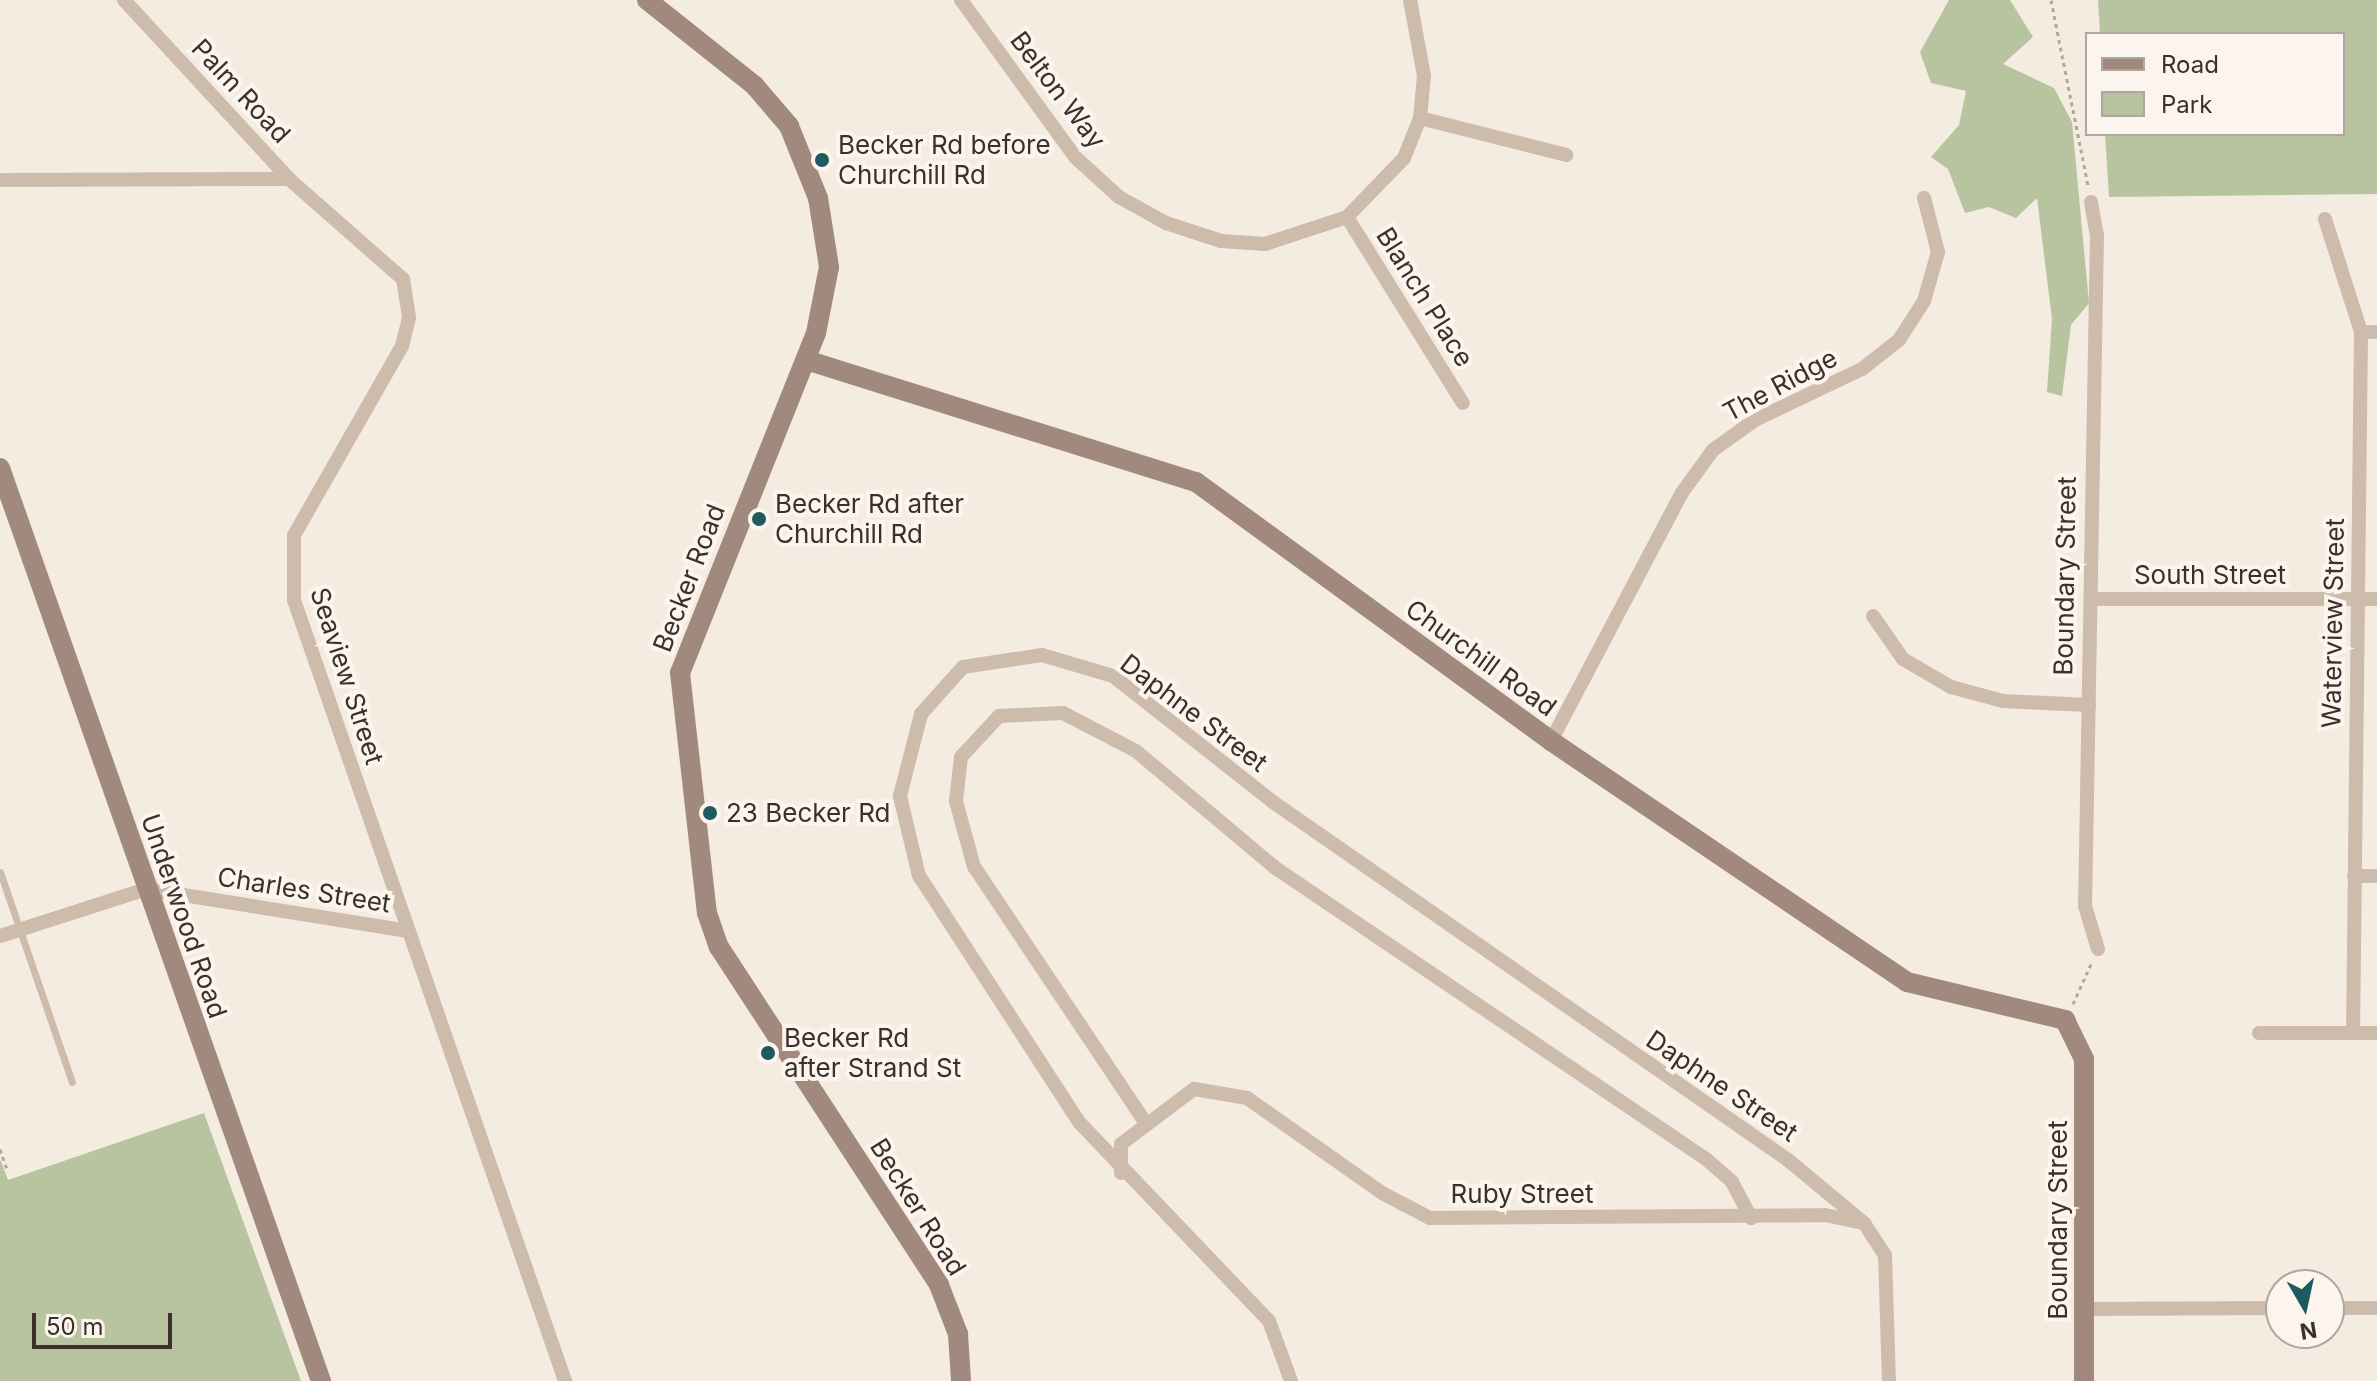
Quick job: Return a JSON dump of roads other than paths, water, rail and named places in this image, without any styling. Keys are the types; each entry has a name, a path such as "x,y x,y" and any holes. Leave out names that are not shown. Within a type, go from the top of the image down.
{"street":[{"name":"Palm Road","path":"124,0 289,179"},
{"name":"Becker Road","path":"647,0 770,100 798,144 818,198 829,267 806,360 680,673 700,875 719,947 939,1285 958,1334 961,1381"},
{"name":"Belton Way","path":"961,0 1075,157 1130,204 1221,241 1265,244 1347,217 1404,158 1420,118 1424,76 1410,0"},
{"path":"1420,118 1566,155"},
{"path":"0,180 289,179"},
{"name":"Seaview Street","path":"289,179 377,250 408,295 402,346 310,497 291,559 300,620 565,1381"},
{"name":"The Ridge","path":"1551,741 1681,494 1713,450 1755,420 1862,369 1899,340 1924,301 1938,252 1924,198"},
{"name":"Boundary Street","path":"2091,202 2097,235 2085,906 2098,949"},
{"name":"Blanch Place","path":"1347,217 1463,403"},
{"name":"Waterview Street","path":"2325,219 2361,332 2353,1033"},
{"path":"2361,332 2377,332"},
{"name":"Churchill Road","path":"806,360 1196,482 1551,741 1907,982 2065,1020 2084,1059"},
{"name":"Underwood Road","path":"0,468 321,1381"},
{"name":"South Street","path":"2091,599 2377,599"},
{"path":"1873,616 1903,659 1951,687 2003,701 2089,705"},
{"name":"Daphne Street","path":"1291,1381 1269,1321 1121,1173 1079,1122 919,876 900,796 921,714 963,667 1042,655 1113,676 1273,802 1788,1160 1864,1223 1889,1273 1889,1381"},
{"path":"1145,1122 974,867 956,801 961,757 999,716 1063,713 1136,751 1274,867 1706,1159 1732,1182 1751,1218"},
{"path":"2354,876 2377,876"},
{"path":"0,936 146,889"},
{"name":"Charles Street","path":"146,889 407,931"},
{"path":"2259,1033 2377,1033"},
{"name":"Boundary Street","path":"2084,1059 2084,1381"},
{"name":"Ruby Street","path":"1121,1173 1121,1144 1145,1122 1194,1089 1247,1098 1382,1193 1430,1218 1751,1218 1825,1215 1864,1223"},
{"path":"2085,1309 2265,1308"},
{"path":"2345,1308 2377,1308"}],"lane":[{"path":"0,872 72,1082"}],"place":[{"name":"Becker Rd before Churchill Rd","path":"822,160"},
{"name":"Becker Rd after Churchill Rd","path":"759,519"},
{"name":"23 Becker Rd","path":"710,813"},
{"name":"Becker Rd after Strand St","path":"768,1053"}]}
